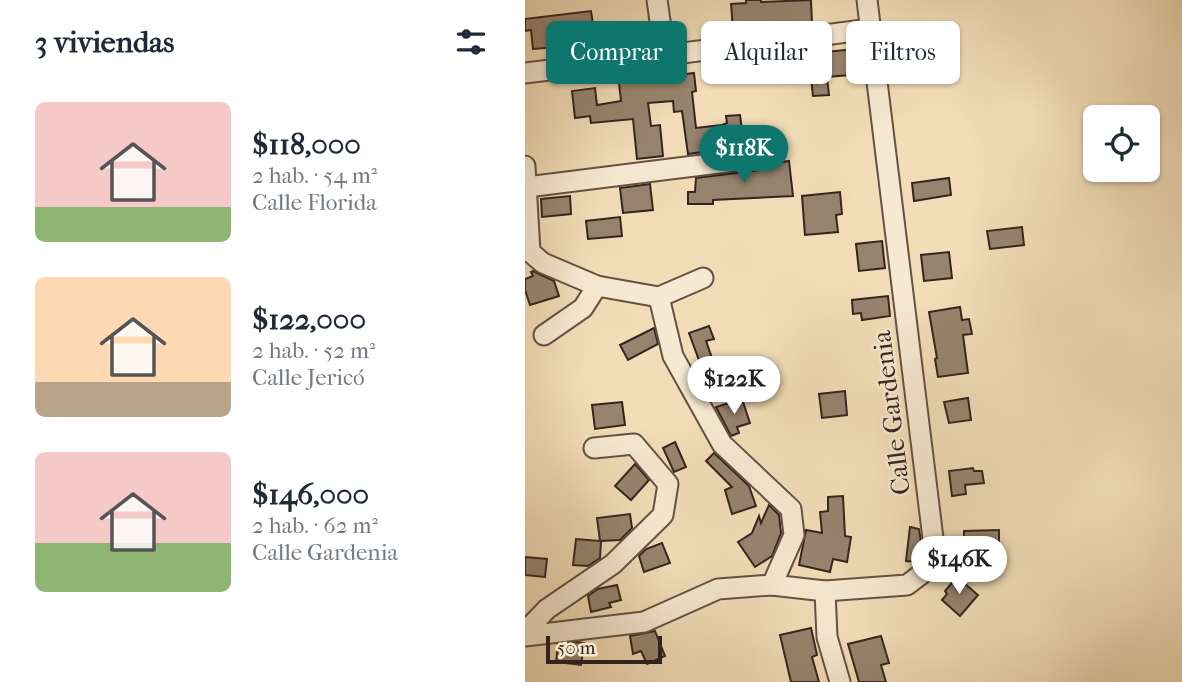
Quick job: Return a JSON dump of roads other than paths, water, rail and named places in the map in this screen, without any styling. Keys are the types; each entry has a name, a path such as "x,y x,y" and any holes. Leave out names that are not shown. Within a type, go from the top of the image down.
{"street":[{"path":"657,0 660,21"},
{"name":"Calle Gardenia","path":"867,0 870,21"},
{"path":"687,53 846,32"},
{"path":"525,73 546,70"},
{"name":"Calle Gardenia","path":"525,634 644,622 718,589 772,584 825,591 907,585 936,563 878,84"},
{"path":"527,187 758,158"},
{"path":"525,166 530,251 543,263 597,286 659,297 703,278"},
{"path":"544,335 583,308 597,286"},
{"path":"659,297 673,356 722,444 791,509 794,535 772,584"},
{"path":"525,634 547,609 613,564 663,515 668,484 634,444 594,448"},
{"path":"825,591 827,638 840,682"}]}
